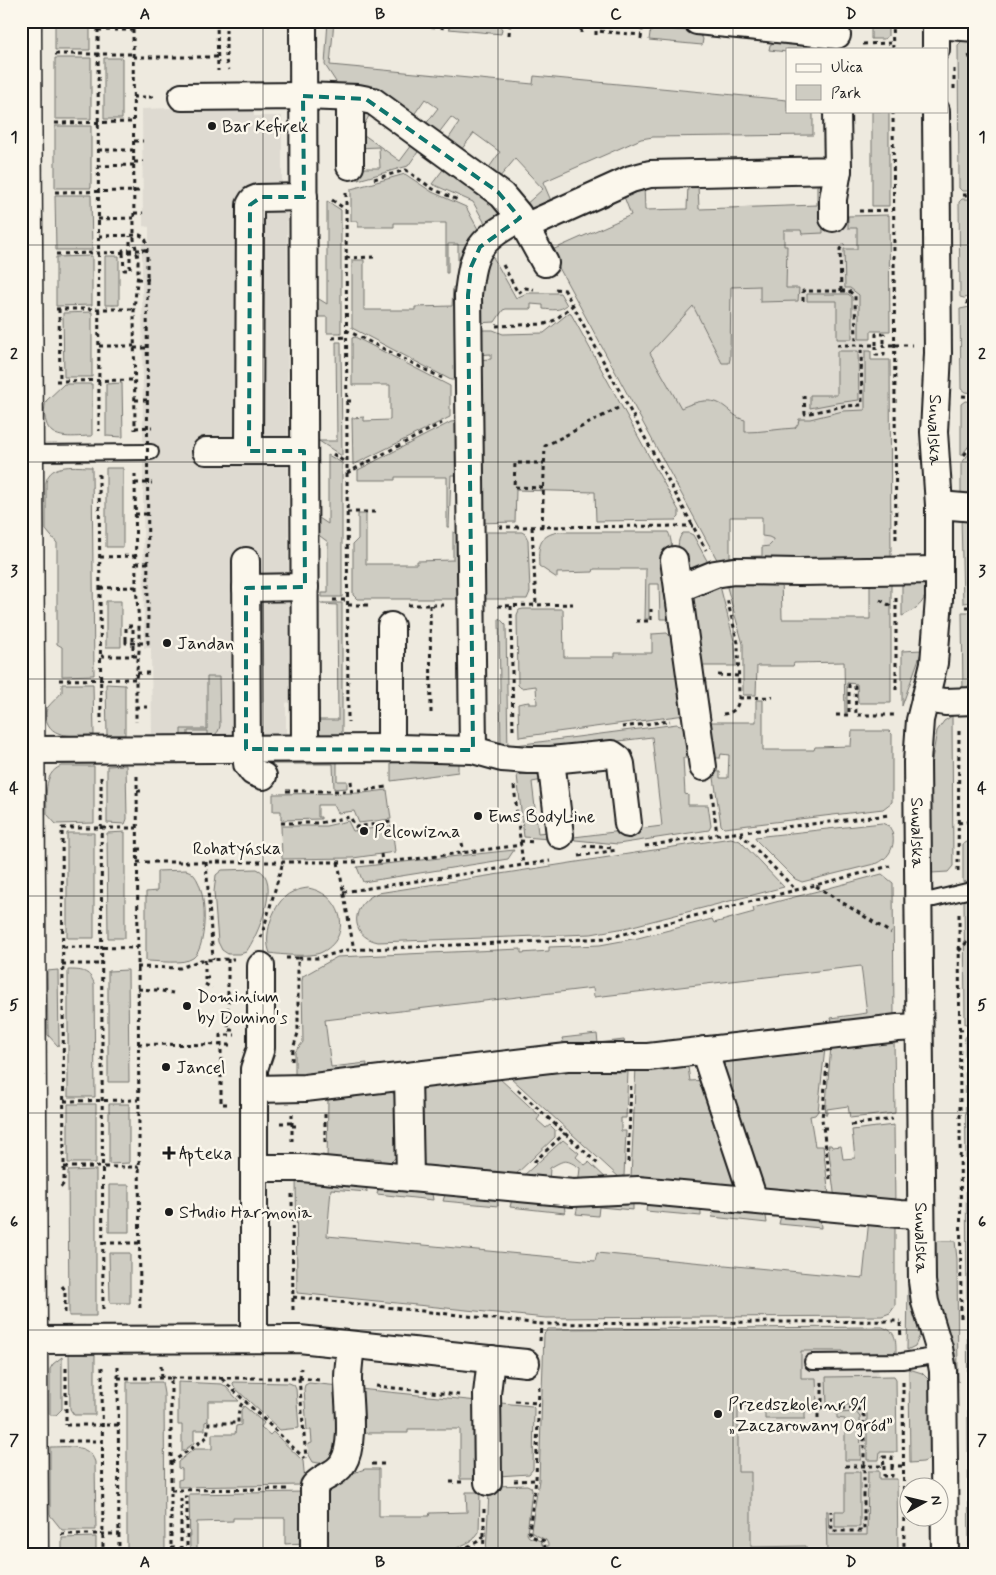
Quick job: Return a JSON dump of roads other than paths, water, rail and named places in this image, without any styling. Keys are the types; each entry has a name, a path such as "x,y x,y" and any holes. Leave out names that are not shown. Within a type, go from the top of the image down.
{"main road":[{"path":"27,21 34,1554"}],"street":[{"path":"303,21 305,748"},
{"path":"699,21 837,35"},
{"path":"182,97 303,96 366,99 376,103 498,192 510,203 523,222 545,264"},
{"path":"350,98 355,178"},
{"path":"833,218 838,170 837,112"},
{"name":"Suwalska","path":"936,112 938,353 934,432 939,504 939,605 936,651 918,734 917,755 922,1288 941,1355 944,1388 945,1554"},
{"path":"473,750 468,295 473,260 480,247 488,238 523,222 631,179 650,174 838,170"},
{"path":"249,451 251,202 258,198 304,197"},
{"path":"206,452 304,451"},
{"path":"939,504 975,508"},
{"path":"674,560 703,767"},
{"path":"246,562 247,764 256,774 273,784"},
{"path":"678,589 719,573 734,571 939,570"},
{"path":"246,588 305,587"},
{"path":"391,626 391,748"},
{"path":"925,699 945,702 975,701"},
{"path":"30,750 391,748 473,750 514,760 551,760 612,754 616,756 621,764 628,824"},
{"path":"551,760 560,835"},
{"path":"254,1339 254,1066 261,1048 259,961"},
{"path":"254,1089 292,1089 567,1057 632,1058 919,1027"},
{"path":"704,1050 754,1200"},
{"path":"408,1076 410,1178"},
{"path":"254,1168 329,1170 573,1192 627,1190 921,1215"},
{"path":"33,1340 299,1339 535,1365"},
{"path":"314,1554 313,1488 317,1483 337,1470 346,1457 349,1444 351,1345"},
{"path":"476,1482 491,1359"}],"lane":[{"path":"936,34 975,34"},
{"path":"29,453 151,452"},
{"path":"918,900 975,889"},
{"path":"812,1362 909,1361 941,1355"}],"place":[{"name":"Bar Kefirek","path":"212,126"},
{"name":"Jandan","path":"167,643"},
{"name":"Ems BodyLine","path":"478,816"},
{"name":"Pelcowizna","path":"364,831"},
{"name":"Dominium by Domino's","path":"187,1006"},
{"name":"Jancel","path":"166,1067"},
{"name":"Apteka","path":"169,1153"},
{"name":"Studio Harmonia","path":"169,1212"},
{"name":"Przedszkole nr 91 „Zaczarowany Ogród”","path":"718,1414"}]}
